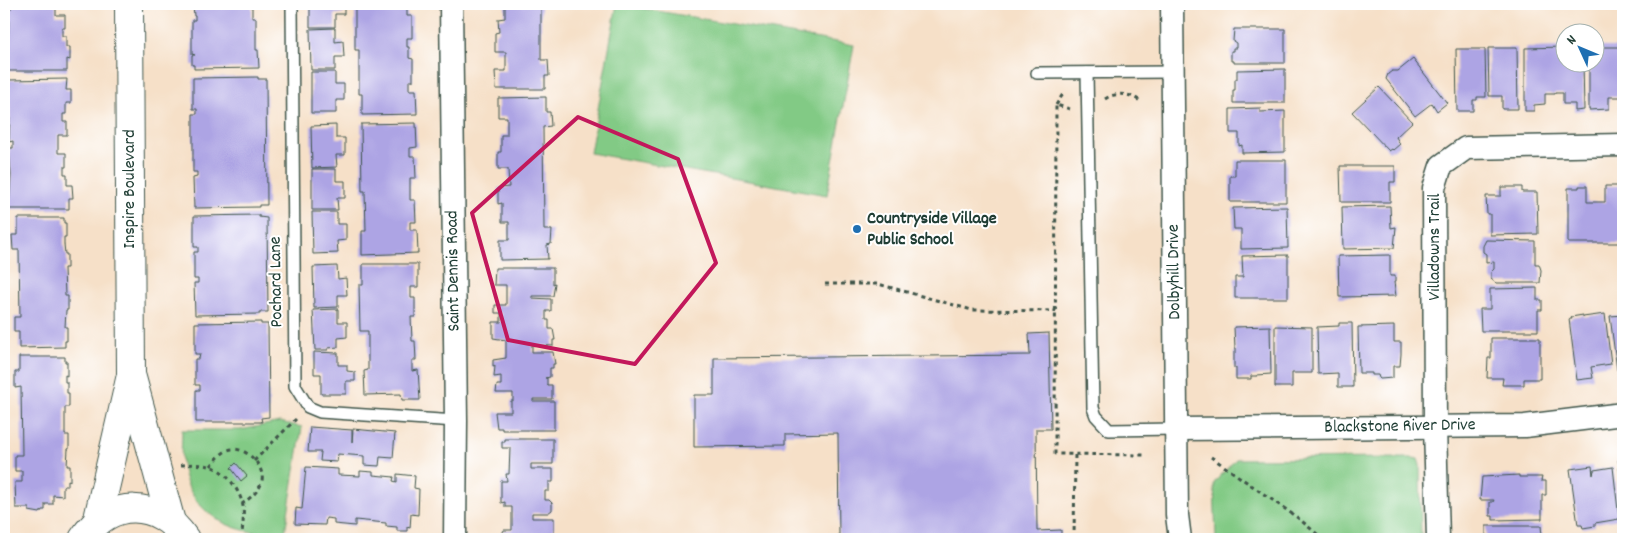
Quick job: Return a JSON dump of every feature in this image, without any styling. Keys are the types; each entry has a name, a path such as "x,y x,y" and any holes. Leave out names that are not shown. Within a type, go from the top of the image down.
{"street":[{"name":"Inspire Boulevard","path":"90,531 131,375 129,4"},
{"name":"Saint Dennis Road","path":"451,4 456,421 455,539"},
{"name":"Dolbyhill Drive","path":"1172,4 1177,515 1180,539"},
{"name":"Villadowns Trail","path":"1438,539 1435,426 1434,188 1441,166 1466,148 1623,145"},
{"name":"Inspire Boulevard","path":"131,375 178,531"},
{"name":"Blackstone River Drive","path":"1177,429 1525,426 1623,414"},
{"path":"90,531 116,511 139,509 150,511 178,531"}],"lane":[{"name":"Pochard Lane","path":"292,4 296,386 308,407"},
{"path":"1037,73 1173,72"},
{"path":"1087,73 1093,408 1096,416 1109,430 1177,429"},
{"path":"308,407 320,412 334,414 456,421"}],"path":[{"path":"1063,94 1056,105 1054,275 1056,311 1055,454 1144,455"},
{"path":"1102,102 1107,97 1122,94 1140,101"},
{"path":"1056,105 1073,110"},
{"path":"824,284 878,284 972,310 1056,311"},
{"path":"254,460 308,407"},
{"path":"211,466 218,457 228,450 234,449 244,451 254,460 262,475 262,484 242,504"},
{"path":"1064,537 1074,538 1075,454"},
{"path":"1211,457 1298,518 1323,539"},
{"path":"179,465 211,466 229,480 242,504 244,517 242,533"}],"highlighted area":[{"path":"578,117 678,159 716,263 635,364 508,340 472,213"}],"green space":[{"path":"617,4 854,45 827,195 590,153"},
{"path":"280,422 302,427 285,532 253,532 240,529 217,519 199,503 186,482 182,459 182,430 240,430"},
{"path":"1236,459 1418,459 1420,465 1421,539 1216,539 1214,483"}],"building":[{"path":"11,4 56,4 56,15 65,15 65,28 62,28 62,36 66,36 66,47 70,47 70,60 67,59 67,71 8,71 9,9 11,9"},
{"path":"193,4 252,4 252,18 256,18 256,50 258,50 259,68 194,69 194,65 192,65 192,55 195,55 192,54 192,20 195,20"},
{"path":"310,4 344,4 344,14 335,14 335,27 310,27"},
{"path":"355,4 414,4 414,7 407,7 407,16 412,16 412,38 407,38 407,47 409,47 409,58 413,59 413,81 409,81 409,90 416,90 417,114 362,115 362,94 359,94 359,50 355,50"},
{"path":"505,4 541,4 541,60 548,60 549,76 545,76 545,89 496,89 495,71 506,71 506,52 495,52 495,33 499,32 498,19 505,18"},
{"path":"335,28 335,42 343,41 344,57 335,57 335,70 311,70 310,29"},
{"path":"1234,29 1285,29 1285,63 1234,63 1234,61 1231,61 1231,51 1233,51 1233,48 1236,48 1236,43 1233,41"},
{"path":"1554,47 1554,72 1583,72 1584,110 1575,111 1575,104 1563,104 1563,93 1555,93 1545,94 1545,104 1534,105 1534,111 1525,111 1525,48"},
{"path":"1604,47 1623,47 1623,97 1609,97 1609,109 1589,110 1589,72 1604,72"},
{"path":"1488,48 1517,48 1518,109 1502,109 1502,96 1489,96"},
{"path":"1456,49 1485,49 1486,97 1477,97 1477,100 1473,100 1473,111 1457,111"},
{"path":"1413,59 1447,103 1437,111 1432,103 1415,116 1386,79 1392,71 1398,71"},
{"path":"1285,69 1285,103 1233,103 1233,90 1235,90 1237,70"},
{"path":"311,72 335,72 335,84 344,84 344,100 336,100 336,113 311,113"},
{"path":"258,77 258,79 266,79 267,205 259,205 259,207 194,208 193,178 197,177 197,172 193,172 193,114 197,114 197,109 193,109 193,78"},
{"path":"67,79 66,90 71,90 71,103 66,103 66,114 63,114 63,122 67,122 67,135 58,135 58,153 66,153 64,174 67,174 67,185 72,185 73,198 69,198 69,209 9,209 11,175 9,148 13,148 13,141 9,142 8,80"},
{"path":"1379,87 1412,122 1396,137 1400,144 1389,151 1352,112"},
{"path":"546,97 546,112 550,112 551,126 543,127 544,230 552,230 551,244 547,245 548,259 500,260 500,240 509,240 509,222 502,222 502,203 498,204 498,188 509,187 508,169 498,169 501,135 507,135 507,117 498,117 498,98"},
{"path":"1260,108 1260,112 1285,111 1285,152 1242,153 1242,145 1239,146 1239,133 1230,133 1230,109"},
{"path":"416,123 417,147 410,148 410,156 415,156 416,178 410,178 410,200 415,200 416,222 410,222 410,230 417,230 418,253 362,255 362,231 366,231 365,191 362,191 361,124"},
{"path":"336,125 336,138 345,138 345,155 336,155 337,167 312,168 311,126"},
{"path":"1235,160 1286,160 1286,202 1230,202 1230,176 1235,176"},
{"path":"1340,166 1395,166 1395,182 1390,182 1390,202 1341,202"},
{"path":"312,169 336,169 336,181 345,181 345,198 337,198 338,210 312,210"},
{"path":"1579,186 1587,186 1587,202 1605,202 1605,186 1623,186 1623,243 1568,243 1568,188 1579,188"},
{"path":"1501,187 1522,187 1522,192 1537,192 1538,234 1490,235 1490,214 1487,214 1486,196 1501,196"},
{"path":"1390,206 1391,228 1396,227 1394,248 1343,249 1342,207"},
{"path":"1287,207 1288,248 1241,249 1241,229 1234,229 1233,208"},
{"path":"312,212 337,212 337,224 346,224 346,240 337,241 338,253 313,254"},
{"path":"259,215 259,217 267,218 268,312 260,312 260,314 195,315 194,283 198,283 198,279 194,279 194,252 198,252 198,247 194,247 194,216"},
{"path":"18,218 64,218 64,223 66,223 64,244 65,254 67,254 67,268 64,268 65,296 68,296 68,310 66,310 65,327 67,327 67,341 65,341 65,347 19,348 19,332 14,332 14,317 20,317 19,250 13,250 12,235 18,235"},
{"path":"1486,240 1535,241 1535,264 1539,264 1541,270 1540,283 1496,283 1491,279 1494,262 1486,263 1486,254 1483,252"},
{"path":"1288,255 1288,298 1235,298 1235,277 1243,277 1242,256"},
{"path":"1390,255 1390,276 1395,276 1396,296 1339,297 1338,256"},
{"path":"363,264 418,264 418,287 411,287 411,298 415,298 415,317 411,317 412,341 415,341 416,360 412,360 412,371 418,370 420,400 402,400 401,394 365,395 364,371 368,370 368,331 360,331 359,285 363,285"},
{"path":"337,266 338,279 346,278 347,295 338,295 338,307 314,308 313,267"},
{"path":"495,268 553,268 553,284 555,283 553,296 532,296 532,298 551,299 551,311 546,311 546,320 549,320 549,329 553,329 555,340 553,340 553,346 532,345 532,352 553,352 555,364 553,364 553,368 550,368 550,377 545,378 547,378 547,385 552,385 552,399 533,399 533,401 554,401 554,430 502,430 502,428 497,428 495,412 511,412 513,393 496,393 497,385 501,385 501,376 494,377 495,366 493,367 493,360 506,358 506,340 493,338 493,322 501,322 501,313 495,313 495,305 506,305 506,285 494,285"},
{"path":"1537,288 1537,300 1542,300 1542,310 1538,310 1538,331 1481,331 1480,309 1490,309 1490,289"},
{"path":"338,309 338,322 347,322 347,337 338,338 338,347 328,348 328,350 315,350 313,310"},
{"path":"1605,314 1611,364 1591,367 1593,378 1577,380 1569,319 1583,315 1583,317"},
{"path":"1623,315 1623,370 1617,370 1610,316"},
{"path":"261,322 261,324 268,324 269,417 261,418 262,422 196,422 196,390 200,390 200,385 195,385 195,359 199,359 200,354 195,354 195,323"},
{"path":"1339,323 1352,323 1353,387 1338,387 1338,373 1318,374 1317,327 1339,326"},
{"path":"1270,326 1271,374 1251,376 1251,379 1236,379 1236,368 1234,368 1234,352 1236,352 1236,348 1234,327"},
{"path":"1275,326 1312,327 1312,373 1292,373 1292,387 1275,387"},
{"path":"1394,326 1394,342 1401,342 1401,354 1400,366 1393,366 1393,378 1380,379 1378,375 1372,375 1372,373 1359,373 1358,327"},
{"path":"1049,333 1051,429 1036,429 1037,531 1061,530 1061,539 839,539 838,433 785,434 785,446 694,447 694,395 714,395 714,358 1030,355 1029,334"},
{"path":"1491,338 1540,338 1540,379 1524,379 1524,385 1502,385 1503,378 1487,378 1488,358 1491,358"},
{"path":"314,352 338,353 338,365 347,365 347,371 355,372 355,381 346,381 346,394 321,394 321,374 314,374"},
{"path":"19,357 65,357 65,362 67,362 65,382 67,382 67,393 69,393 69,407 65,407 65,435 69,435 67,466 70,466 70,481 68,480 68,486 63,486 63,496 53,495 53,504 45,504 45,510 42,510 40,513 29,511 29,508 16,508 15,482 22,482 22,471 15,471 15,455 22,455 21,387 15,388 15,372 19,372"},
{"path":"310,427 352,430 352,443 353,429 395,433 393,458 380,457 379,466 364,465 364,456 338,454 337,462 320,461 321,452 308,452"},
{"path":"505,439 553,439 553,464 531,464 531,469 553,469 553,482 549,482 549,491 545,491 545,500 549,500 552,503 552,510 548,513 532,513 532,518 554,518 554,539 502,539 504,530 512,530 512,507 505,507 505,502 501,503 501,481 507,481 506,474 509,474 510,448 502,448 502,442 505,442"},
{"path":"1623,459 1623,490 1622,490 1618,460"},
{"path":"236,463 247,476 241,481 231,468"},
{"path":"1592,466 1593,475 1594,470 1613,467 1619,519 1595,523 1595,526 1583,528 1582,525 1578,525 1570,469"},
{"path":"306,467 338,469 338,475 360,476 360,471 373,472 373,475 394,477 393,481 397,482 397,474 415,476 414,488 419,489 418,515 411,514 410,528 407,527 407,531 397,531 397,527 386,526 386,523 355,520 355,526 334,524 334,519 326,518 325,525 295,524 296,508 302,509"},
{"path":"1519,475 1519,477 1542,477 1541,481 1546,481 1546,495 1542,495 1542,519 1493,520 1493,516 1490,516 1490,502 1494,500 1480,500 1482,477"},
{"path":"1486,526 1541,526 1542,536 1545,536 1545,539 1486,539"}],"place":[{"name":"Countryside Village Public School","path":"857,229"}]}
